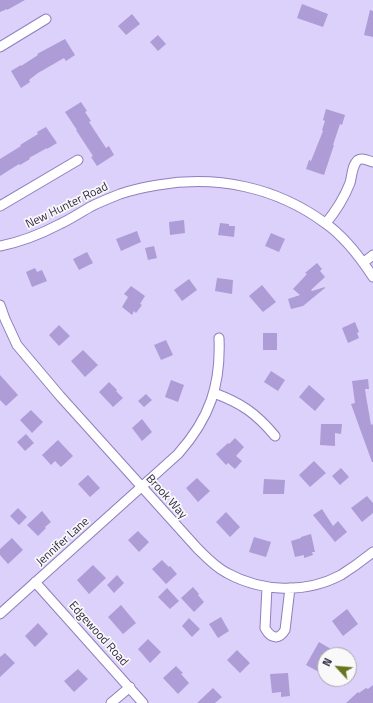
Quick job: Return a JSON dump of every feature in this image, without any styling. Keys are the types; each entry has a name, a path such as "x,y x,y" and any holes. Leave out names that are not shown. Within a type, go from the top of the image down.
{"street":[{"path":"0,47 46,19"},
{"path":"326,223 343,199 350,183 355,165 358,161 362,159 373,162"},
{"path":"0,206 78,160"},
{"name":"New Hunter Road","path":"0,246 33,237 59,225 93,205 120,194 144,187 173,182 218,182 266,192 303,208 326,223 340,236 364,262 373,277"},
{"path":"364,262 373,255"},
{"name":"Brook Way","path":"0,305 18,345 60,396 141,487 209,560 226,573 244,582 267,588 306,586 323,582 340,575 373,552"},
{"name":"Jennifer Lane","path":"0,614 178,454 189,442 198,429 214,393 220,355 219,338"},
{"path":"214,393 230,398 244,407 258,417 275,436"},
{"name":"Edgewood Road","path":"36,582 143,703"},
{"path":"267,588 265,628 272,636 278,637 282,635 285,630 290,588"},
{"path":"112,703 130,687"}],"building":[{"path":"0,0 25,0 7,10 0,12"},
{"path":"302,4 328,14 323,27 297,18"},
{"path":"370,10 373,11 373,37 364,35"},
{"path":"132,14 140,24 126,35 118,26"},
{"path":"158,35 166,44 158,51 150,42"},
{"path":"65,39 75,55 66,61 64,58 38,73 29,80 30,82 21,88 11,71 38,55 37,54"},
{"path":"81,102 91,121 89,122 106,148 109,146 114,155 97,166 91,157 93,156 65,112"},
{"path":"326,109 345,115 342,125 340,124 324,175 306,169 309,160 311,161 323,131 325,121 323,120"},
{"path":"46,127 57,143 0,176 0,159 21,146 20,145 38,134 37,132"},
{"path":"184,220 185,233 170,235 169,222"},
{"path":"220,223 235,226 234,237 218,235"},
{"path":"137,231 141,242 121,251 116,239"},
{"path":"271,233 285,239 279,252 265,246"},
{"path":"154,246 157,258 148,260 145,248"},
{"path":"87,252 93,263 79,270 73,259"},
{"path":"317,263 322,269 320,271 325,277 311,290 325,288 303,306 291,309 288,299 300,295 293,289 307,274 305,273"},
{"path":"35,268 37,272 42,270 47,281 32,287 26,272"},
{"path":"217,278 233,280 232,294 215,291"},
{"path":"189,279 197,290 182,301 174,290"},
{"path":"262,285 276,302 263,312 249,296"},
{"path":"131,286 145,296 140,304 142,305 136,313 134,311 132,315 122,307 128,297 124,294"},
{"path":"355,322 359,332 357,333 359,338 348,343 342,328"},
{"path":"59,325 70,336 59,346 49,335"},
{"path":"263,333 277,333 277,350 263,350"},
{"path":"166,340 173,355 161,360 154,345"},
{"path":"83,350 98,365 85,377 71,361"},
{"path":"271,371 285,380 278,391 264,382"},
{"path":"0,375 18,395 6,406 0,400"},
{"path":"368,379 369,389 365,389 371,425 373,424 373,462 351,404 355,403 352,381"},
{"path":"171,380 184,385 178,402 165,397"},
{"path":"109,382 123,398 113,407 99,392"},
{"path":"309,385 325,399 315,411 299,397"},
{"path":"146,394 152,400 144,407 138,401"},
{"path":"31,410 43,422 32,433 20,420"},
{"path":"142,419 152,432 142,441 132,428"},
{"path":"321,424 342,424 341,434 335,433 335,446 320,445"},
{"path":"26,434 34,443 25,451 17,442"},
{"path":"235,438 244,447 236,456 242,461 235,469 228,463 226,465 216,454"},
{"path":"58,440 73,456 61,467 55,461 51,465 42,455"},
{"path":"314,461 326,473 310,487 299,475"},
{"path":"341,468 349,477 340,485 332,476"},
{"path":"88,475 100,488 90,497 78,484"},
{"path":"197,478 210,491 198,502 186,488"},
{"path":"264,479 285,480 284,494 263,494"},
{"path":"367,496 373,503 373,513 362,522 351,508"},
{"path":"18,508 27,517 19,525 10,516"},
{"path":"322,509 333,526 338,521 347,532 335,542 313,515"},
{"path":"42,511 51,522 38,536 27,525"},
{"path":"226,512 240,527 230,537 216,522"},
{"path":"138,531 149,542 139,552 128,540"},
{"path":"311,534 315,552 312,552 313,555 304,558 304,555 295,557 291,541"},
{"path":"254,537 271,542 266,557 249,552"},
{"path":"12,538 23,550 8,564 0,555 0,549"},
{"path":"162,560 177,574 166,584 152,569"},
{"path":"93,565 106,578 89,594 77,580"},
{"path":"117,575 124,583 114,593 107,585"},
{"path":"193,587 204,602 194,612 181,598"},
{"path":"167,588 179,601 170,609 158,597"},
{"path":"121,605 136,623 123,634 108,617"},
{"path":"347,609 358,624 343,636 332,621"},
{"path":"221,617 229,631 218,638 209,624"},
{"path":"189,618 200,629 192,637 182,626"},
{"path":"38,623 48,634 35,647 25,636"},
{"path":"148,639 161,652 150,663 138,649"},
{"path":"319,642 328,647 317,647 317,671 306,665"},
{"path":"237,650 250,663 240,673 227,660"},
{"path":"5,653 15,663 0,677 0,657"},
{"path":"176,666 183,673 181,674 189,683 178,694 163,678"},
{"path":"78,669 88,679 74,692 64,681"},
{"path":"288,673 290,696 281,697 281,692 272,693 270,674"},
{"path":"373,685 373,703 346,703 358,692 359,693 366,688 368,689"},
{"path":"213,688 222,697 215,703 197,703"}]}
